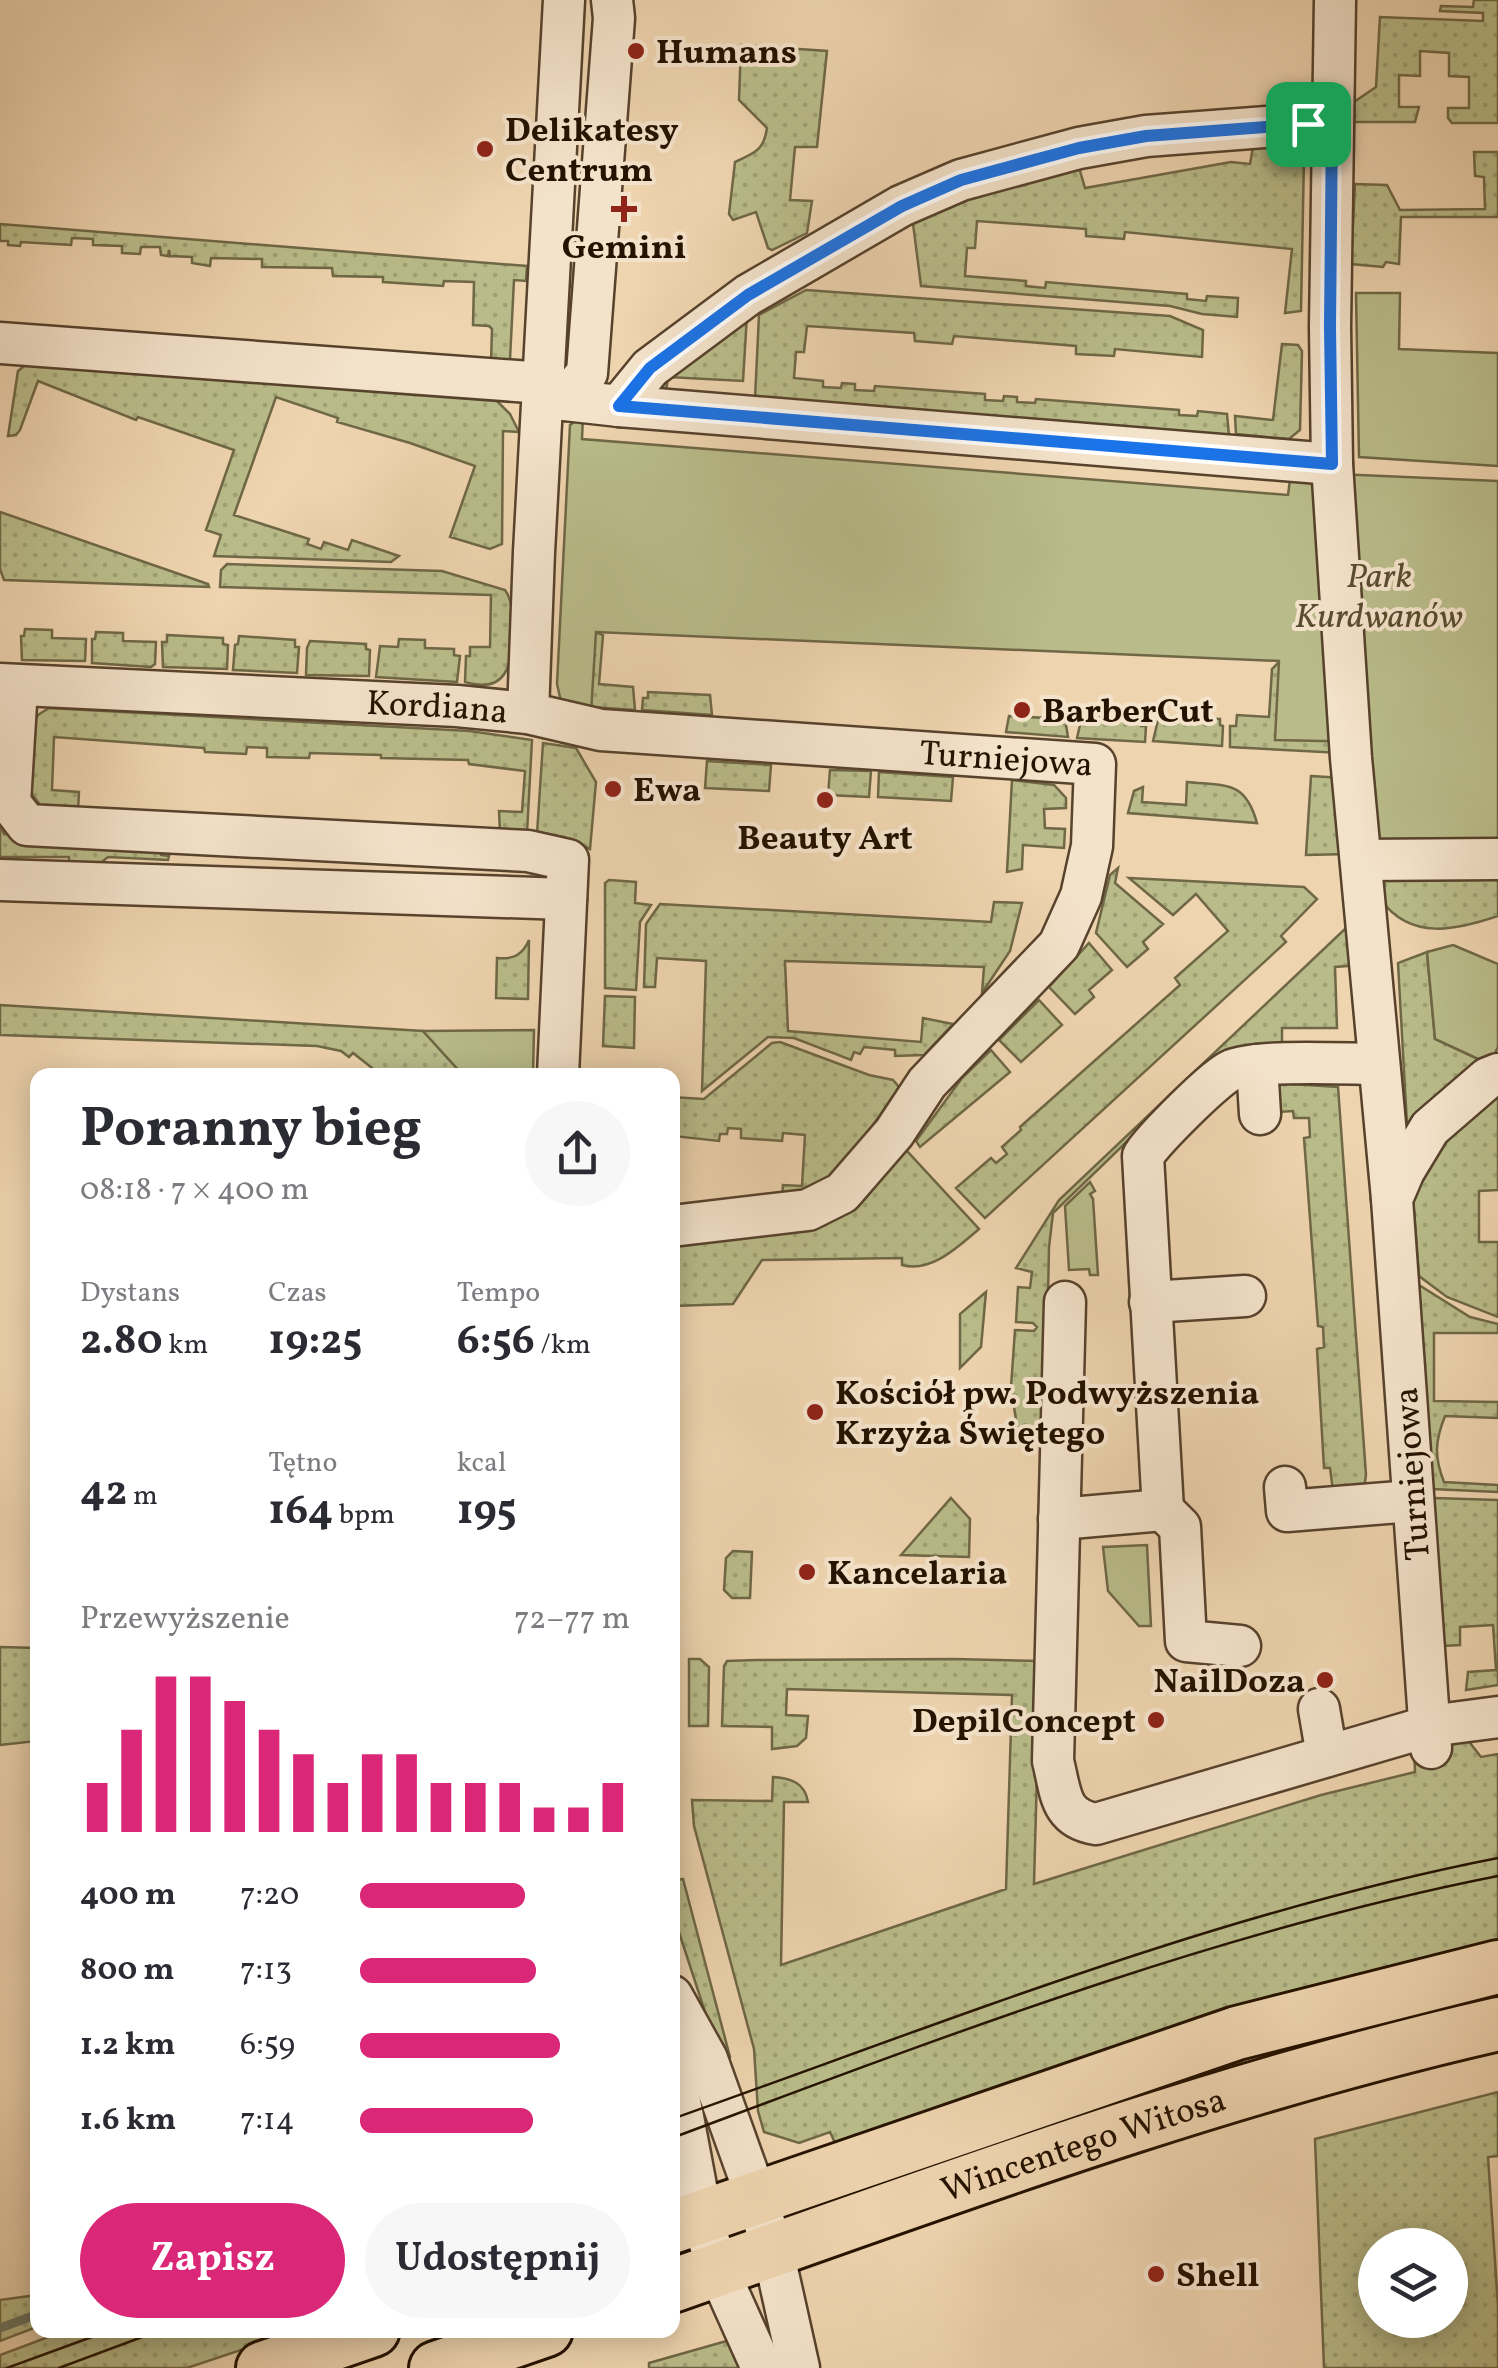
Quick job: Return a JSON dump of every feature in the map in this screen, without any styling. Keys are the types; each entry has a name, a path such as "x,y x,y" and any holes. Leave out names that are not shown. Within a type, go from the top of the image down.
{"main road":[{"name":"Wincentego Witosa","path":"687,2223 1237,2033 1498,1967"},
{"name":"Wincentego Witosa","path":"695,2278 1125,2129 1297,2075 1498,2024"},
{"path":"264,2368 350,2338"},
{"path":"436,2368 523,2338"}],"street":[{"name":"Kordiana","path":"564,0 554,391 528,712 8,686 10,803 27,825 528,851 567,880"},
{"path":"554,391 587,373 614,18 612,0"},
{"name":"Turniejowa","path":"1335,0 1332,464 1364,910 1379,1064 1398,1185 1412,1501 1430,1737"},
{"path":"619,406 650,368 748,295 902,206 961,180 1079,148 1146,136 1332,122"},
{"path":"0,342 554,391 619,406 1332,464"},
{"name":"Turniejowa","path":"528,712 601,730 1095,764 1092,846 1080,896 1060,945 927,1083 894,1133 842,1193 808,1210 680,1225"},
{"path":"1360,860 1498,858"},
{"path":"0,880 567,880 558,1068"},
{"path":"1240,1646 1186,1641 1180,1527 1162,1510 1143,1156 1153,1140 1230,1070 1379,1064"},
{"path":"1257,1066 1260,1114"},
{"path":"1398,1185 1430,1128 1488,1078 1498,1074"},
{"path":"1150,1302 1244,1296"},
{"path":"1065,1302 1053,1761 1069,1813 1079,1821 1096,1824 1326,1756 1430,1737 1498,1717"},
{"path":"1297,1508 1412,1501"},
{"path":"1060,1519 1162,1510"},
{"path":"1318,1709 1326,1756"},
{"path":"680,2010 707,2059 757,2199 799,2368"},
{"path":"680,2147 695,2278 762,2368"}],"green space":[{"path":"1474,0 1498,0 1498,123 1452,123 1448,108 1469,108 1469,77 1449,76 1449,53 1420,51 1420,76 1399,75 1399,107 1419,107 1415,122 1354,122 1354,102 1376,87 1380,17 1483,21 1483,13 1440,11 1441,6 1473,7"},
{"path":"741,45 827,51 817,147 795,147 790,200 812,201 807,233 772,250 756,212 733,220 729,214 735,162 757,150 767,128 739,100"},
{"path":"1253,147 1296,148 1304,157 1301,311 1285,313 1292,249 1125,232 1124,239 1086,236 1086,229 977,221 975,248 967,248 965,276 1026,281 1026,286 1045,288 1046,282 1187,294 1187,299 1206,301 1207,296 1238,298 1237,317 1170,306 921,286 912,216 1078,164 1085,188 1231,162 1250,164"},
{"path":"1474,152 1498,152 1498,217 1401,217 1399,264 1351,264 1355,184 1387,185 1400,210 1485,209 1484,177 1475,176"},
{"path":"0,224 527,266 526,281 514,280 510,359 491,363 492,329 473,325 474,282 444,281 443,286 383,282 383,277 333,276 332,268 262,267 262,259 211,258 210,266 192,263 192,257 170,256 169,250 168,256 161,255 160,247 141,247 140,254 122,253 122,246 93,245 93,239 72,238 71,245 8,245 8,241 0,241"},
{"path":"806,290 1170,316 1203,330 1202,357 1115,349 1114,356 1076,354 1076,346 954,336 952,344 915,341 914,333 807,326 804,352 796,352 794,378 823,381 823,387 855,384 855,390 874,391 875,386 985,394 985,400 1003,401 1004,396 1017,397 1017,402 1035,403 1036,399 1179,410 1179,415 1197,416 1198,411 1227,414 1229,436 755,398 759,315"},
{"path":"1356,293 1400,293 1399,349 1498,353 1498,466 1359,457"},
{"path":"747,315 743,381 668,377 665,399 651,384"},
{"path":"1282,344 1298,345 1302,351 1300,430 1289,439 1236,434 1235,416 1273,420"},
{"path":"28,363 493,397 510,414 519,432 503,431 502,544 490,549 450,537 475,466 337,422 338,418 276,397 234,515 309,539 307,544 321,549 324,542 348,550 352,540 399,556 391,562 214,556 221,535 206,530 234,450 138,417 136,420 38,381 20,430 8,436 18,371"},
{"name":"Park Kurdwanów","path":"583,416 582,439 1288,495 1291,472 1498,481 1498,848 1379,850 1369,742 1275,740 1279,661 596,632 591,713 562,706 557,684 570,425"},
{"path":"0,512 209,587 4,580 0,569"},
{"path":"227,564 442,571 505,590 512,613 509,664 499,680 491,684 465,682 470,647 490,647 491,595 220,587 221,570"},
{"path":"25,629 52,630 52,638 86,639 85,661 22,660 21,636"},
{"path":"96,632 123,633 123,641 156,642 155,664 151,667 92,663 92,639"},
{"path":"595,632 603,635 599,684 633,687 635,710 591,707"},
{"path":"167,635 223,638 223,644 228,645 227,669 163,667 162,642 167,642"},
{"path":"239,636 295,640 295,647 299,647 297,673 233,670"},
{"path":"399,639 425,640 425,648 454,649 454,655 460,656 457,682 376,677 380,646 398,647"},
{"path":"310,641 366,644 370,650 369,676 306,675"},
{"path":"1280,661 1340,741 1341,753 1230,747 1230,726 1236,726 1237,715 1269,717 1272,669"},
{"path":"648,692 710,695 712,715 642,710"},
{"path":"49,708 469,731 532,740 527,833 500,832 499,811 522,812 525,771 469,764 468,760 381,755 310,753 309,758 267,757 267,748 247,747 246,754 205,752 204,748 54,737 52,790 79,792 78,811 41,806 31,793 33,724"},
{"path":"1009,716 1065,719 1068,737 1006,732"},
{"path":"1082,716 1141,719 1141,726 1146,726 1145,742 1077,738"},
{"path":"1159,716 1220,719 1222,746 1153,741"},
{"path":"543,743 576,748 596,782 590,849 564,837 537,834"},
{"path":"707,761 771,765 769,791 705,788"},
{"path":"830,770 871,771 869,797 828,795"},
{"path":"879,772 953,777 951,801 878,797"},
{"path":"1311,776 1343,778 1349,854 1306,855"},
{"path":"1012,780 1054,785 1066,798 1066,808 1044,809 1045,828 1065,829 1064,848 1023,845 1022,869 1007,872"},
{"path":"1187,782 1223,785 1240,792 1257,823 1128,813 1134,791 1143,787 1142,802 1186,805"},
{"path":"0,825 4,834 160,848 161,855 169,856 168,860 108,857 92,870 69,869 69,857 0,857"},
{"path":"1118,868 1115,883 1163,924 1143,942 1148,949 1127,967 1096,933 1110,875"},
{"path":"1498,869 1498,916 1482,921 1451,928 1420,927 1393,913 1381,900 1378,870"},
{"path":"1129,878 1304,887 1317,899 1281,936 1286,942 985,1218 956,1188 991,1158 996,1163 1007,1154 1002,1147 1020,1127 1180,985 1175,978 1228,931 1196,894 1173,915"},
{"path":"636,882 635,903 651,905 640,922 636,990 605,988 605,883"},
{"path":"994,902 1022,903 1010,951 982,993 984,967 785,961 788,1031 921,1042 923,1018 953,1024 924,1055 895,1056 895,1050 864,1047 860,1054 854,1052 851,1060 794,1038 768,1037 702,1091 706,961 657,958 655,987 644,987 646,924 660,904 991,922"},
{"path":"1346,928 1354,931 1359,965 1335,967 1337,1028 1282,1028 1282,1048 1209,1062 1053,1213 1045,1442 1019,1440 1011,1387 1015,1330 1034,1331 1037,1327 1016,1322 1018,1287 1030,1288 1032,1272 1016,1268 1059,1200"},
{"path":"529,940 528,999 496,998 497,958 517,955"},
{"path":"1089,943 1112,970 1089,990 1094,997 1075,1014 1049,987"},
{"path":"1453,945 1498,964 1498,1047 1489,1064 1435,1039 1427,952"},
{"path":"1427,952 1435,1039 1489,1064 1408,1143 1398,963"},
{"path":"605,996 635,997 634,1048 603,1046"},
{"path":"1039,1000 1062,1025 1021,1062 999,1040"},
{"path":"0,1005 423,1031 457,1068 372,1068 353,1053 349,1057 341,1051 317,1046 0,1035"},
{"path":"534,1030 533,1068 457,1068 423,1031"},
{"path":"780,1042 893,1080 899,1087 860,1143 824,1182 809,1191 782,1196 783,1185 802,1186 805,1135 783,1133 782,1141 741,1138 741,1129 728,1128 727,1134 720,1134 719,1141 680,1137 680,1098 704,1099 772,1043"},
{"path":"991,1050 1010,1072 920,1147 916,1141 962,1078"},
{"path":"1277,1083 1338,1087 1364,1489 1333,1491 1330,1468 1324,1468 1317,1349 1324,1347 1323,1327 1318,1326 1304,1138 1310,1137 1309,1118 1294,1118 1293,1111 1278,1112"},
{"path":"1498,1088 1498,1190 1479,1191 1479,1242 1498,1242 1498,1317 1447,1297 1419,1276 1412,1185 1423,1157"},
{"path":"901,1149 979,1229 953,1250 923,1265 902,1265 902,1258 762,1260 733,1304 680,1306 680,1238 783,1225"},
{"path":"1090,1182 1095,1191 1090,1194 1098,1275 1090,1275 1089,1269 1069,1270 1065,1206"},
{"path":"1419,1285 1470,1317 1498,1324 1498,1333 1434,1333 1434,1401 1498,1402 1498,1418 1445,1416 1437,1449 1444,1482 1498,1485 1498,1492 1432,1489 1424,1354 1420,1353 1423,1345"},
{"path":"986,1292 981,1347 960,1368 960,1314"},
{"path":"951,1498 970,1519 969,1557 901,1555"},
{"path":"1434,1498 1498,1500 1498,1685 1466,1690 1468,1672 1496,1670 1493,1625 1460,1627 1460,1645 1442,1646"},
{"path":"1147,1545 1151,1626 1139,1626 1108,1591 1103,1547"},
{"path":"733,1551 752,1552 750,1598 732,1598 724,1590 726,1558"},
{"path":"0,1647 30,1648 30,1742 0,1745"},
{"path":"689,1659 700,1659 709,1667 708,1726 689,1726"},
{"path":"756,1660 1040,1661 1034,1884 1321,1795 1415,1772 1414,1746 1467,1739 1481,1757 1498,1754 1498,1947 837,2147 830,2132 799,2143 764,2132 758,2111 754,2049 694,1826 692,1800 772,1801 773,1777 791,1780 804,1790 808,1802 784,1802 781,1965 1006,1889 1012,1695 787,1689 786,1715 808,1716 806,1738 797,1746 772,1749 772,1727 722,1726 724,1666 727,1661"},
{"path":"683,1879 730,2057 723,2067 680,1935"},
{"path":"1498,2092 1498,2156 1488,2157 1498,2368 1324,2368 1315,2139"},
{"path":"30,2296 30,2330 0,2341 0,2300"},
{"path":"46,2338 277,2338 187,2368 0,2368 0,2355"},
{"path":"737,2338 751,2368 649,2368 649,2363"}],"waterway":[{"path":"0,2328 30,2317"}],"tram line":[{"path":"680,2116 1184,1940 1392,1881 1498,1858"},
{"path":"680,2135 978,2025 1183,1957 1287,1926 1498,1876"},
{"path":"7,2368 89,2338"},
{"path":"59,2368 140,2338"}],"place":[{"name":"Humans","path":"636,51"},
{"name":"Delikatesy Centrum","path":"485,149"},
{"name":"Gemini","path":"624,209"},
{"name":"BarberCut","path":"1022,710"},
{"name":"Ewa","path":"613,789"},
{"name":"Beauty Art","path":"825,800"},
{"name":"Kościół pw. Podwyższenia Krzyża Świętego","path":"815,1412"},
{"name":"Kancelaria","path":"807,1572"},
{"name":"NailDoza","path":"1325,1680"},
{"name":"DepilConcept","path":"1156,1720"},
{"name":"Shell","path":"1156,2274"}],"route":[{"path":"1332,122 1332,464 619,406 650,368 748,295 902,206 961,180 1079,148 1146,136 1308,124 1332,122"}]}
